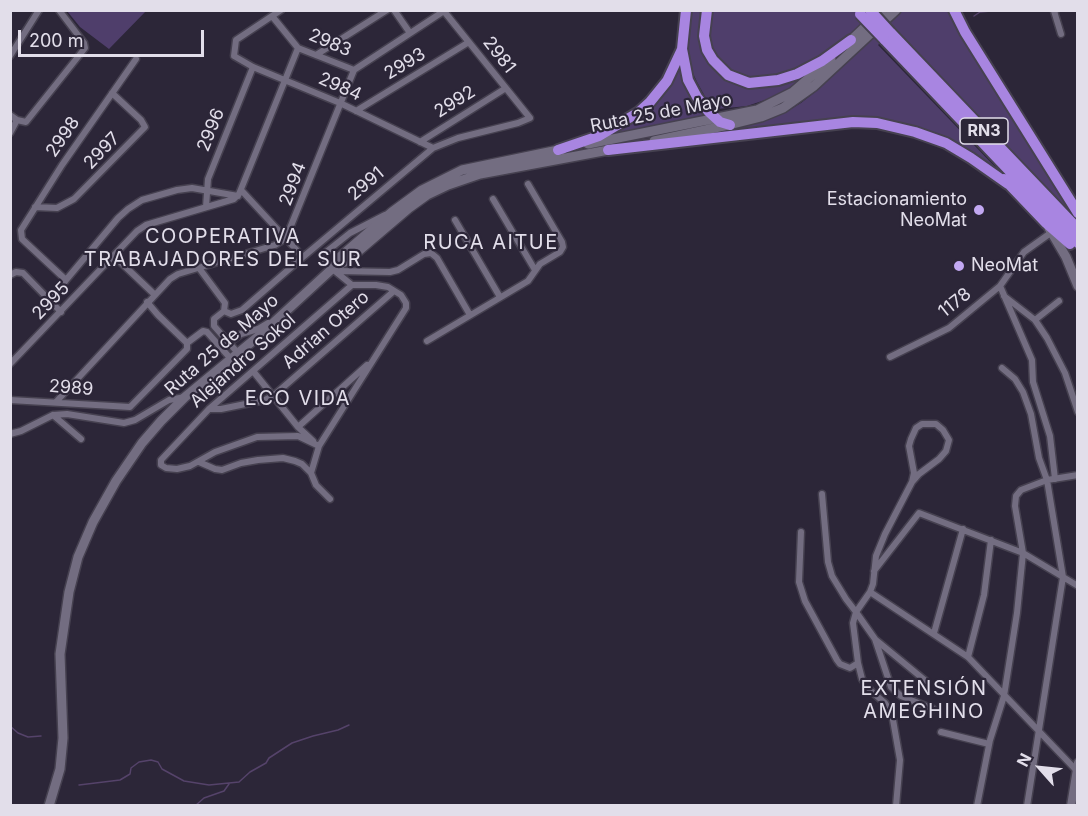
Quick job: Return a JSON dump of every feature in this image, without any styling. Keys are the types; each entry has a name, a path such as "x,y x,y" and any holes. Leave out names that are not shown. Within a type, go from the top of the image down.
{"highway":[{"path":"686,10 682,49 688,80 693,92 716,119 730,125"},
{"path":"707,10 704,36 707,50 713,60 728,75 750,83 778,81 797,74 816,65 851,40"},
{"path":"954,10 965,32 1077,213"},
{"name":"RN3","path":"860,11 1077,229"},
{"name":"RN3","path":"887,36 962,124 1077,243"},
{"path":"558,150 599,136 639,112 667,81 682,49"},
{"path":"608,150 853,122 877,123 915,132 946,143 1008,184"},
{"path":"962,124 1008,184 1049,228 1077,250"}],"main road":[{"name":"Ruta 25 de Mayo","path":"335,269 340,257 392,212 422,190 462,170 757,110 786,97 808,81 883,10"},
{"name":"Ruta 25 de Mayo","path":"49,806 60,769 63,738 60,654 64,619 78,557 93,522 116,481 148,436 185,397 335,269 427,195 480,174 730,125 774,112 797,99 896,10"},
{"path":"1049,228 1066,257 1077,286"}],"street":[{"path":"10,56 39,10"},
{"path":"10,115 26,122 85,48 84,43 59,10"},
{"path":"272,16 280,10"},
{"path":"316,55 387,10"},
{"path":"394,10 410,33"},
{"path":"354,70 444,11"},
{"name":"2981","path":"444,11 530,118"},
{"path":"1055,11 1061,34"},
{"name":"2983","path":"272,16 298,48 354,70"},
{"name":"2984","path":"272,16 236,40 233,49 234,56 253,67 340,103 433,148"},
{"name":"2993","path":"356,111 469,42"},
{"path":"298,48 240,193 303,257"},
{"name":"2998","path":"66,280 20,235 21,230 136,59"},
{"name":"2996","path":"206,207 208,179 253,67"},
{"name":"2994","path":"286,238 354,70"},
{"name":"2992","path":"420,142 506,88"},
{"name":"2997","path":"35,207 57,208 74,199 145,128 141,120 112,93"},
{"name":"2991","path":"224,311 231,314 242,310 433,148 458,138 530,118"},
{"path":"10,133 18,120"},
{"path":"428,341 528,281 535,270 560,252 563,247 562,242 528,184"},
{"name":"2995","path":"51,302 66,280 107,231 128,209 142,200 177,190 240,193"},
{"name":"2995","path":"10,364 137,231 146,225 234,199 240,193"},
{"path":"494,199 535,270"},
{"path":"311,473 319,446 402,314 406,303 394,291 376,285 352,285 325,263 324,256 350,232 392,212"},
{"path":"455,220 500,297"},
{"name":"1178","path":"890,357 949,328 1000,286 1024,252 1049,228"},
{"path":"56,402 154,294 178,274 275,245 286,238"},
{"path":"335,269 390,272 398,270 424,254 431,253 437,258 470,315"},
{"path":"114,256 154,294"},
{"path":"198,268 225,303 224,311 214,319 214,326 229,343 235,356"},
{"path":"10,274 22,273 61,312"},
{"name":"Alejandro Sokol","path":"199,462 177,469 166,468 161,465 160,460 209,409 352,285"},
{"path":"1000,286 1032,360 1033,382 1050,436 1051,480 1063,577 1027,806"},
{"name":"Adrian Otero","path":"209,409 221,409 265,400 273,396 394,291"},
{"path":"1004,296 1035,320 1047,338 1065,373 1077,412"},
{"path":"1035,320 1059,301"},
{"path":"147,302 188,343 205,331 222,349 235,356"},
{"path":"222,349 241,334 258,329 281,315"},
{"name":"2989","path":"10,400 130,407 187,350 188,343"},
{"path":"298,427 372,361"},
{"path":"1002,368 1015,379 1023,392 1035,432 1039,458 1051,480"},
{"path":"253,371 298,427 319,446"},
{"path":"10,434 51,416 67,414 124,423 135,420 170,400 185,397"},
{"path":"51,416 81,439"},
{"path":"896,806 900,760 892,714 885,703 871,691 862,679 853,623 856,612 870,592 874,562 885,534 912,482 946,451 949,440 936,424 922,424 916,428 911,439 909,446 914,473 912,482"},
{"path":"199,462 215,452 256,436 298,436 319,446"},
{"path":"199,462 222,470 241,463 283,458 302,464 311,473 316,485 330,499"},
{"path":"977,806 994,723 1005,696 1023,553 1015,506 1016,496 1022,490 1051,480 1077,475"},
{"path":"822,494 828,562 832,576 875,639 927,682"},
{"path":"874,572 919,513 1023,553 1077,586"},
{"path":"934,633 963,529"},
{"path":"801,532 800,582 805,601 840,664 850,668 858,663"},
{"path":"969,657 984,595 991,540"},
{"path":"870,592 969,657 1038,731 1077,768 1071,806"},
{"path":"875,639 891,687 895,692 933,709"},
{"path":"941,732 989,744"}],"shaded area":[{"path":"903,10 950,11 1077,216 1077,220 894,29 878,45 998,170 995,174 963,152 882,122 662,142 755,123 786,112 815,92 864,42"},
{"path":"67,11 146,11 109,49 80,27"},
{"path":"679,11 877,11 809,76 777,96 747,106 717,109 707,100 682,49"},
{"path":"680,62 689,93 707,116 602,139 629,123"}],"waterway":[{"path":"974,16 980,12 1002,10"},
{"path":"79,785 120,780 130,774 131,768 139,762 151,760 158,762 162,769 184,781 209,785 239,782 292,743 349,725"},
{"path":"10,726 18,733 28,737 41,736"},
{"path":"195,806 204,798 224,791 229,784"}],"place":[{"name":"Estacionamiento NeoMat","path":"979,210"},
{"name":"NeoMat","path":"959,266"}],"district":[{"name":"RUCA AITUE","path":"491,243"},
{"name":"COOPERATIVA TRABAJADORES DEL SUR","path":"223,248"},
{"name":"ECO VIDA","path":"298,399"},
{"name":"EXTENSIÓN AMEGHINO","path":"924,700"}]}
